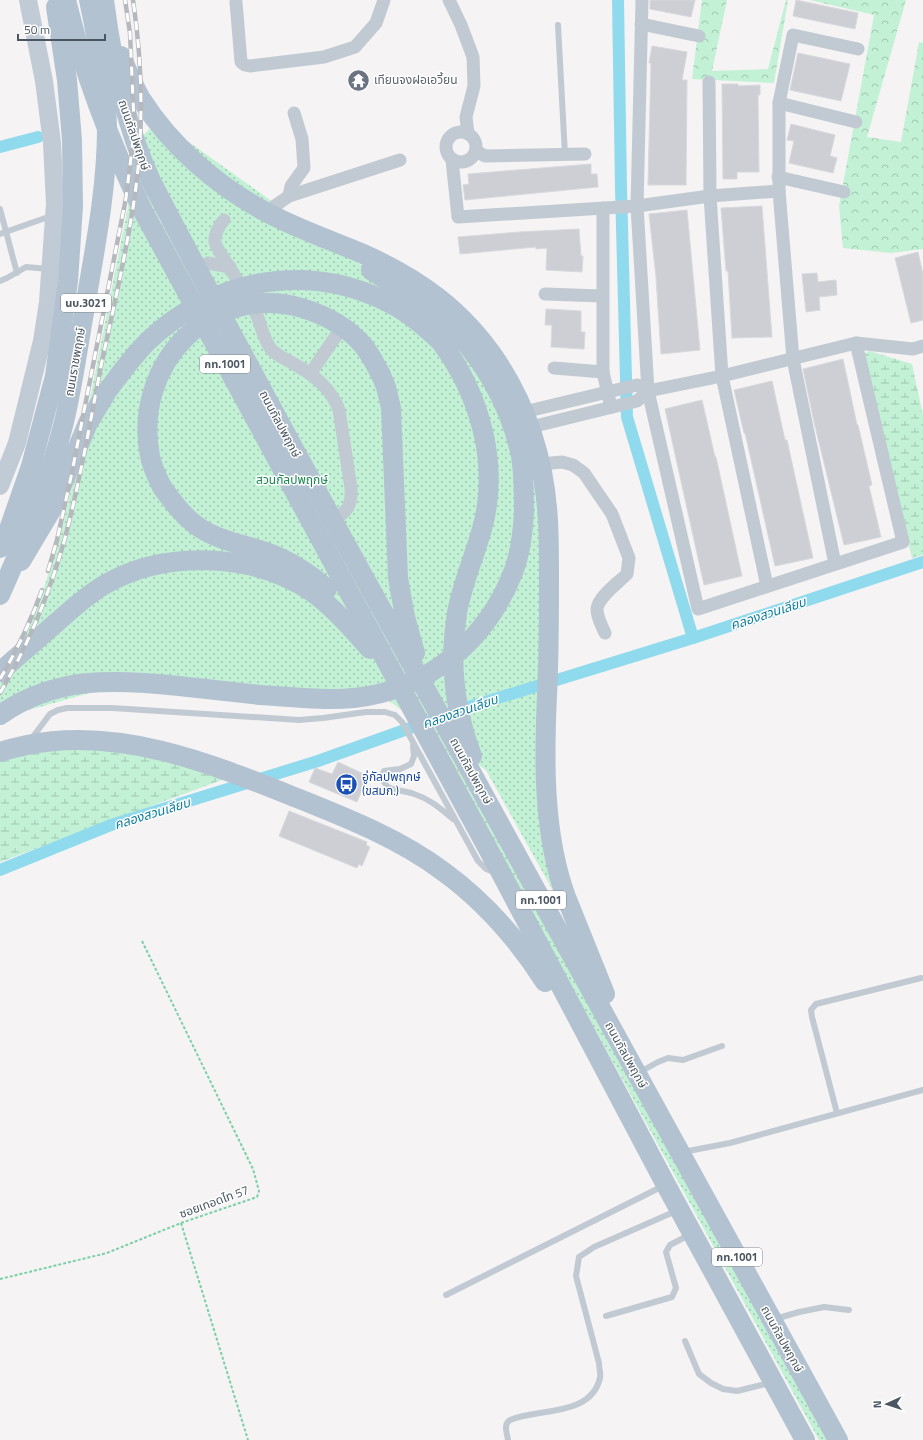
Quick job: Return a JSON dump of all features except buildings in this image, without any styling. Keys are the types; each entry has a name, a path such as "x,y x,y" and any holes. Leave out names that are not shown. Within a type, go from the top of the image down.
{"main road":[{"name":"นบ.3021","path":"0,486 17,443 42,341 48,302 55,204 52,143 44,81 28,0"},
{"name":"ถนนราชพฤกษ์","path":"0,548 7,535 31,466 55,376 68,281 73,206 72,140 67,80 56,0"},
{"name":"ถนนกัลปพฤกษ์","path":"66,0 80,53 109,137 141,206 392,673 415,737 501,874 645,1146 805,1440"},
{"name":"ถนนราชพฤกษ์","path":"0,594 28,531 47,480 60,436 70,392 98,233 106,162 107,127 103,76 89,0"},
{"name":"ถนนกัลปพฤกษ์","path":"105,0 111,51 131,132 141,159 165,208 333,521 433,702 454,723 470,751 498,821 838,1440"},
{"path":"105,0 113,32 128,74 141,98 157,121 175,142 216,179 240,197 266,212 313,234 381,262 426,287 448,305 484,343 507,379 528,419 541,464 548,520 548,670 545,731 547,804 554,852 561,885 636,1074"},
{"path":"0,715 23,701 43,692 68,685 103,682 143,682 260,695 324,699 371,696 415,682 445,664 463,649 488,620 508,586 515,569 523,532 524,511 522,463 513,427 495,386 473,353 449,326 427,308 371,270 313,234"},
{"path":"0,594 27,553 46,520 64,483 85,429 97,406 128,363 139,350 160,331 181,315 220,294 257,283 294,279 332,283 365,292 380,298 408,314 418,321 440,342 452,357 463,375 482,422 489,477 487,504 482,529 466,575 454,633 454,671 457,699 454,723"},
{"path":"392,673 339,603 315,579 289,562 275,555 224,539 198,526 179,510 162,487 153,468 150,457 148,436 148,416 154,386 171,353 188,335 209,319 235,308 262,304 286,304 329,318 350,333 368,352 381,375 388,392 392,415 397,555 401,599 410,637 433,702"},
{"path":"0,672 73,608 104,585 121,576 159,564 212,560 245,565 286,578 300,585 337,613 392,673"},
{"path":"0,752 47,741 86,739 130,744 181,756 268,786 347,818 399,844 444,872 488,910 507,930 534,965 645,1146"}],"street":[{"path":"236,2 241,62 245,66 250,66 324,57 356,47 376,24 384,0"},
{"path":"449,0 461,25 473,57 474,86 466,117 468,134 475,142 476,151 474,156 466,162 461,163 452,160"},
{"path":"615,406 612,391 603,372 602,296 620,207 641,24 642,0"},
{"path":"641,24 699,36"},
{"path":"835,564 793,359 778,177 779,103 793,35 858,48"},
{"path":"709,82 710,196 722,376 767,586"},
{"path":"779,103 856,122"},
{"path":"289,196 291,186 304,168 302,139 294,113"},
{"path":"468,134 458,132 453,134 447,142 446,152 452,160 458,217 620,207 710,196 779,191"},
{"path":"476,151 485,156 585,154"},
{"path":"266,212 289,196 400,160"},
{"path":"778,177 844,192"},
{"path":"620,207 642,388 698,609 903,542 856,343"},
{"path":"224,220 220,224 215,242 257,317 271,348 278,355 318,378 331,393 339,410 352,501 348,508 333,521"},
{"path":"208,263 230,267"},
{"path":"545,294 602,296"},
{"path":"310,374 338,333"},
{"path":"528,419 612,391 722,376 856,343 914,349 923,346"},
{"path":"554,368 603,372"},
{"path":"528,419 615,406 637,401 642,388"},
{"path":"541,464 562,462 573,465 584,473 612,514 629,558 627,574 602,598 597,609 598,619 605,633"}],"lane":[{"path":"558,25 565,155"},
{"path":"0,209 3,233 16,272"},
{"path":"3,233 54,215"},
{"path":"0,281 26,267 51,269"},
{"path":"23,746 35,735 50,714 67,708 112,708 299,720 379,712 390,713 408,719"},
{"path":"415,737 413,760 411,764 406,767 384,771 382,775 384,782 388,787 424,797 438,806 456,822"},
{"path":"415,737 456,822 480,864 486,869 501,874"},
{"path":"838,1113 811,1010 816,1004 920,978"},
{"path":"636,1074 668,1058 683,1060 722,1046"},
{"path":"679,1153 730,1143 923,1090"},
{"path":"446,1295 666,1185"},
{"path":"508,1440 505,1427 507,1422 510,1420 576,1406 595,1390 600,1378 599,1363 576,1276 579,1257 594,1247 680,1210"},
{"path":"606,1316 672,1297 676,1288 666,1252 670,1245 674,1242 693,1233"},
{"path":"772,1320 799,1312 824,1307 849,1310"},
{"path":"685,1341 699,1374 710,1383 723,1389 737,1391 773,1382"}],"path":[{"name":"ซอยเทอดไท 57","path":"0,1279 107,1253 181,1223 257,1197 259,1192 253,1169 142,941"},
{"path":"181,1223 248,1440"}],"green space":[{"path":"702,0 727,0 712,71 768,69 786,0 788,0 774,83 692,79"},
{"path":"810,0 906,0 867,137 901,142 919,42 923,43 923,249 891,253 843,248 839,206 874,15"},
{"name":"สวนกัลปพฤกษ์","path":"158,120 458,334 513,441 524,490 544,482 548,731 562,907 486,770 450,744 827,1440 819,1440 433,732 379,694 122,684 0,718 0,684 39,604 60,536 75,474 128,207 135,144"},
{"path":"869,351 912,364 923,415 923,555 912,558 863,355"},
{"path":"67,745 153,757 227,778 0,862 0,759"}],"waterway":[{"path":"618,0 627,417 693,638"},
{"path":"0,147 38,137"},
{"name":"คลองสวนเลียบ","path":"0,870 111,825 318,761 472,706 693,638 923,562"}],"railway":[{"path":"48,571 57,540 71,477 126,198 134,121 130,33 125,0"},
{"path":"0,693 11,674 38,617 53,578 65,538 80,474 124,260 135,197 140,141 141,84 137,28 133,0"},
{"path":"0,679 23,635 42,590"}],"place":[{"name":"เทียนจงฝอเอวี้ยน","path":"358,80"},
{"name":"อู่กัลปพฤกษ์ (ขสมก.)","path":"346,784"}]}
